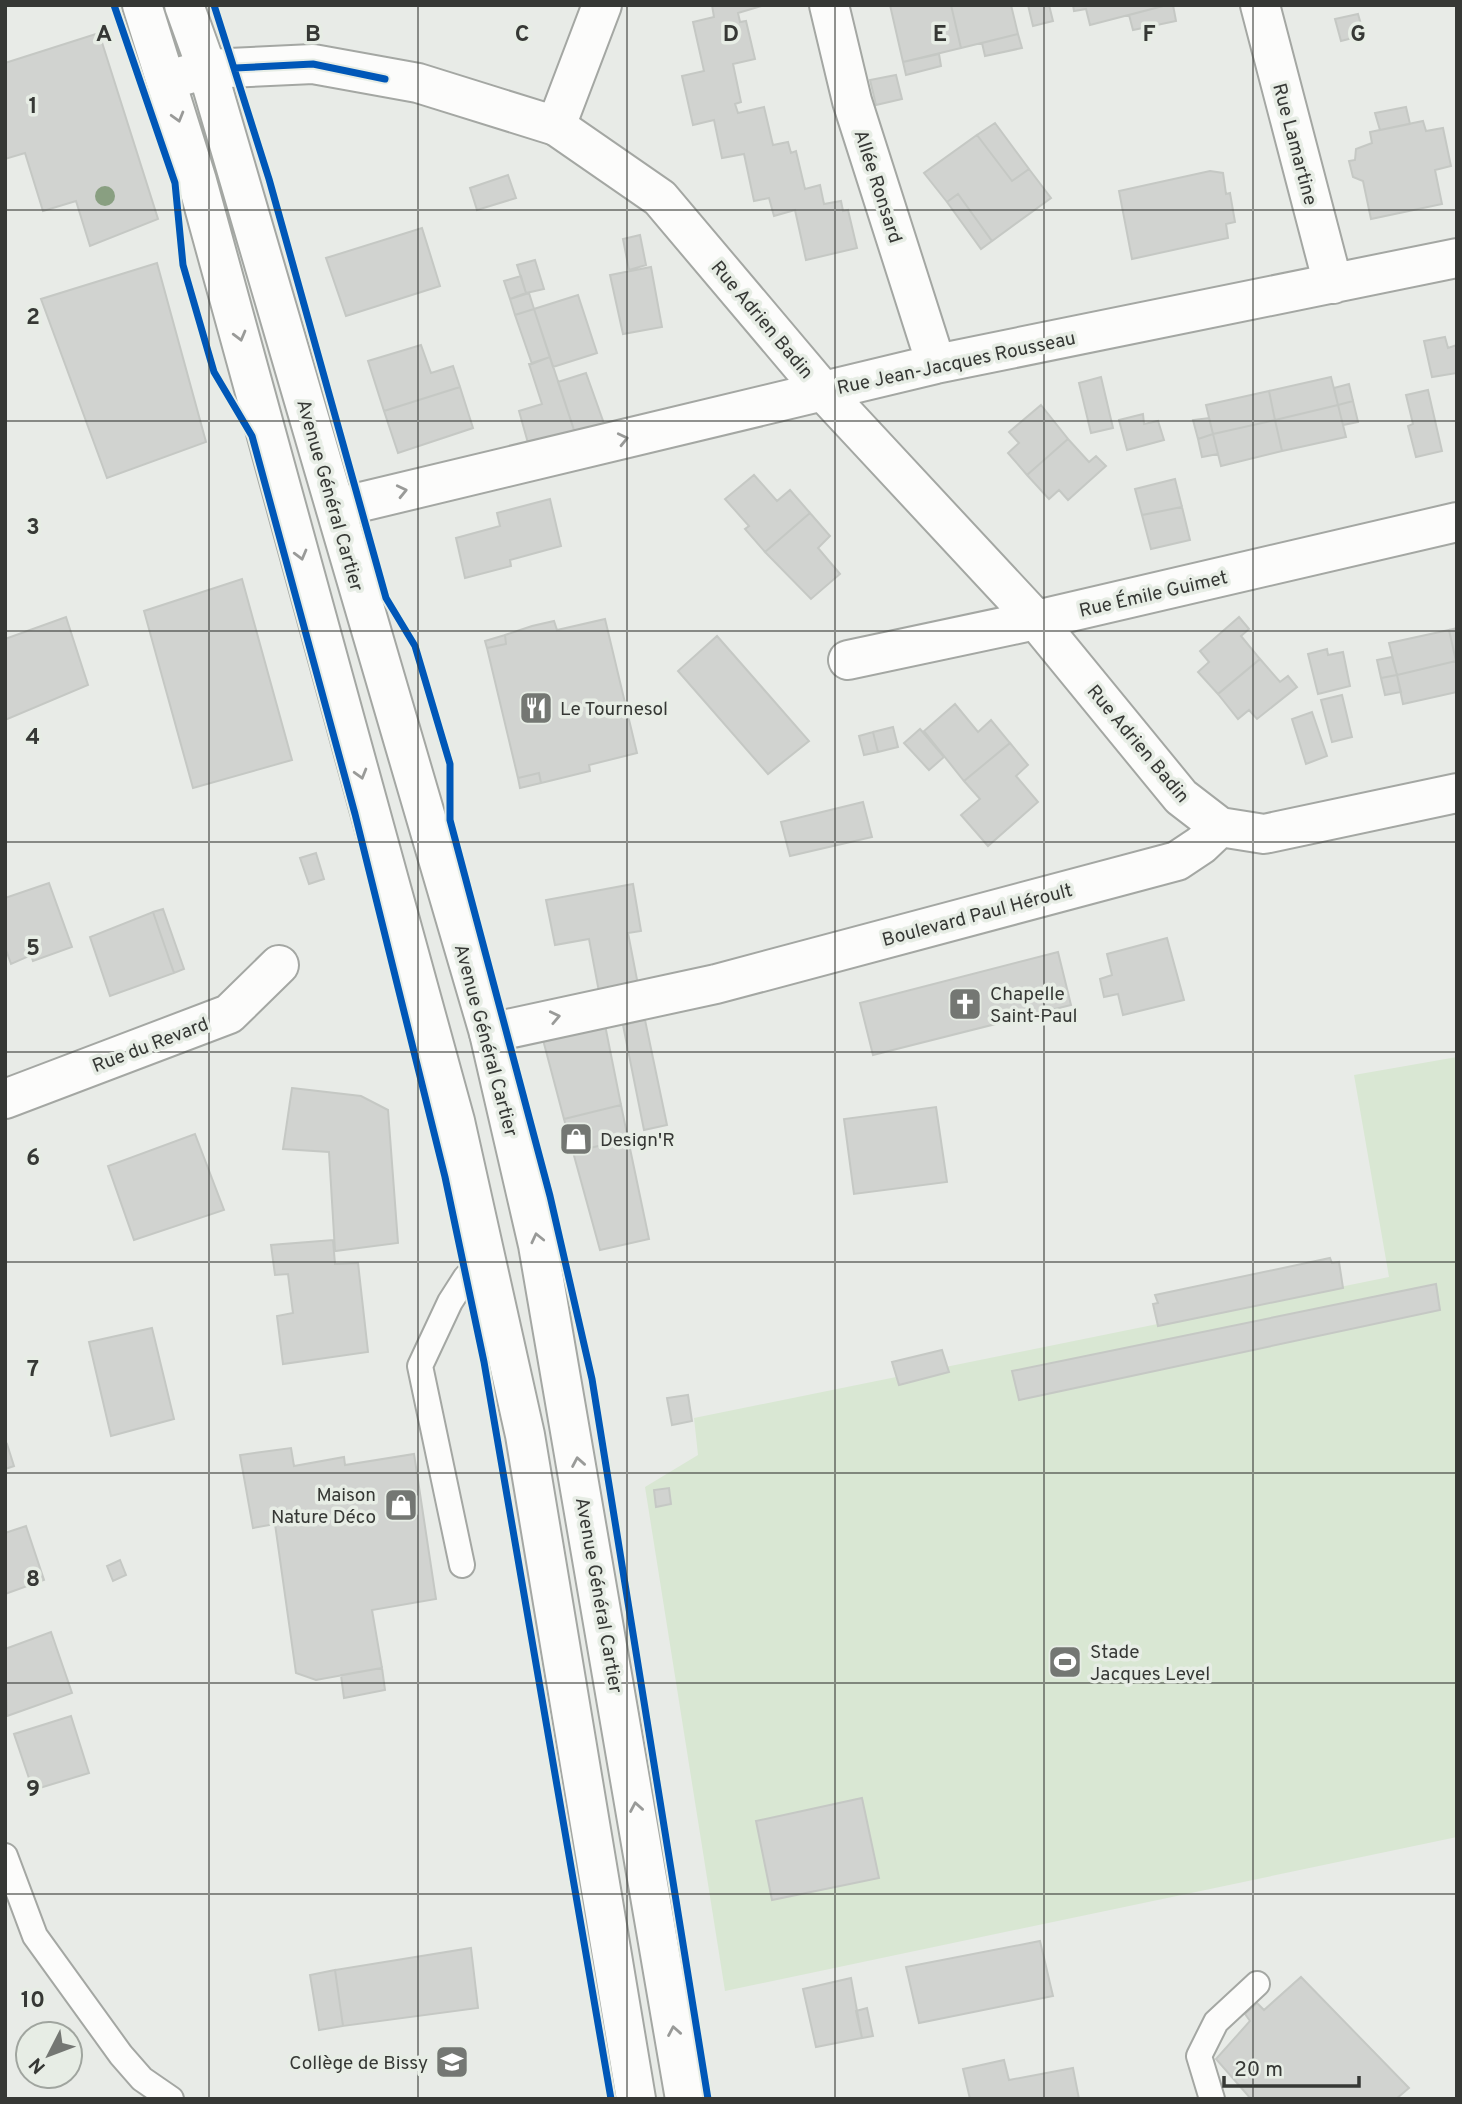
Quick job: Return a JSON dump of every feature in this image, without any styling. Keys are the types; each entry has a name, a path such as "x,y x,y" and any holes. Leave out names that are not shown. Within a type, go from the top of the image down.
{"street":[{"path":"142,5 168,80 455,1121 525,1435 636,2099"},
{"name":"Avenue Général Cartier","path":"184,5 207,69 423,816 489,1033 538,1245 685,2099"},
{"path":"556,126 602,5"},
{"name":"Allée Ronsard","path":"829,5 852,102 936,364"},
{"name":"Rue Lamartine","path":"1260,5 1333,284"},
{"name":"Rue Adrien Badin","path":"168,80 207,69 313,64 418,83 556,126 660,198 823,391 1036,620 1181,797 1220,827"},
{"name":"Rue Jean-Jacques Rousseau","path":"336,508 936,364 1457,258"},
{"name":"Rue Émile Guimet","path":"848,660 1036,620 1457,522"},
{"path":"1220,827 1264,834 1457,793"},
{"name":"Boulevard Paul Héroult","path":"489,1033 716,984 1177,861 1201,845 1220,827"},
{"name":"Rue du Revard","path":"5,1099 229,1014 279,965"}],"lane":[{"path":"462,1565 420,1366 450,1302 466,1277 488,1268"},
{"path":"5,1856 35,1936 121,2055 142,2079 170,2099"},
{"path":"1212,2099 1199,2056 1216,2022 1257,1984"}],"green space":[{"name":"Stade Jacques Level","path":"1457,1057 1457,1837 725,1991 645,1487 698,1455 694,1418 1389,1277 1354,1075"}],"building":[{"path":"712,5 765,5 738,13 740,22 746,21 755,59 733,64 741,102 735,104 738,113 764,107 773,145 788,142 791,153 796,151 805,189 820,185 824,204 841,201 843,211 848,210 857,248 806,260 795,210 774,216 769,198 754,201 744,154 722,158 714,120 693,125 682,76 704,71 693,22 714,17"},
{"path":"890,5 951,5 961,48 903,62"},
{"path":"951,5 1011,5 1018,34 961,48"},
{"path":"1028,5 1049,5 1053,21 1033,26"},
{"path":"1073,5 1167,5 1090,25 1086,9 1074,11"},
{"path":"1173,5 1176,21 1133,30 1129,15"},
{"path":"1358,14 1364,35 1341,41 1335,19"},
{"path":"99,33 158,219 90,246 76,201 43,211 25,153 5,159 5,63"},
{"path":"1018,34 1022,48 985,56 982,43"},
{"path":"939,54 941,66 906,75 903,62"},
{"path":"896,75 902,99 876,105 870,80"},
{"path":"1406,107 1410,124 1380,130 1375,113"},
{"path":"1423,121 1426,131 1443,128 1451,166 1435,170 1442,204 1371,219 1363,181 1353,177 1349,161 1355,160 1356,149 1372,143 1370,132"},
{"path":"995,123 1029,169 1012,181 977,135"},
{"path":"977,135 1012,181 1029,169 1051,198 992,241 958,194 947,202 924,173"},
{"path":"1210,171 1223,173 1226,194 1230,193 1235,222 1226,224 1228,238 1132,259 1119,191"},
{"path":"508,175 516,198 477,210 470,188"},
{"path":"958,194 992,241 981,249 947,202"},
{"path":"422,228 440,286 346,316 326,258"},
{"path":"640,235 646,265 629,270 623,239"},
{"path":"535,260 544,289 526,293 517,265"},
{"path":"157,263 206,442 107,478 41,299"},
{"path":"651,267 662,327 623,334 610,275"},
{"path":"521,276 526,293 510,299 504,281"},
{"path":"529,293 534,309 515,315 510,299"},
{"path":"578,295 597,353 553,367 534,309"},
{"path":"534,309 550,357 532,364 515,315"},
{"path":"1445,337 1448,348 1457,345 1457,373 1432,377 1424,341"},
{"path":"421,345 431,373 453,366 460,387 384,411 368,361"},
{"path":"550,357 577,439 530,450 519,411 542,404 529,364"},
{"path":"586,373 607,432 577,439 558,382"},
{"path":"1101,377 1113,428 1091,433 1079,383"},
{"path":"1331,377 1338,405 1275,420 1269,391"},
{"path":"1349,384 1353,401 1338,405 1334,388"},
{"path":"460,387 473,428 398,453 384,411"},
{"path":"1428,390 1442,451 1416,457 1408,426 1413,424 1406,395"},
{"path":"1269,391 1275,420 1213,434 1206,405"},
{"path":"1353,401 1358,422 1343,425 1338,405"},
{"path":"1041,405 1068,439 1027,475 1008,453 1019,443 1009,432"},
{"path":"1338,405 1346,437 1282,451 1275,420"},
{"path":"1143,414 1144,424 1158,421 1164,440 1127,450 1119,420"},
{"path":"1209,418 1213,434 1198,439 1193,420"},
{"path":"1275,420 1282,451 1221,466 1213,434"},
{"path":"1213,434 1218,454 1202,457 1198,439"},
{"path":"1068,439 1089,462 1096,456 1106,466 1068,500 1059,490 1049,499 1027,475"},
{"path":"754,475 777,501 790,490 810,513 765,552 745,529 749,526 725,499"},
{"path":"1175,479 1182,507 1142,515 1135,489"},
{"path":"550,499 561,546 510,560 511,566 465,578 456,538 500,526 497,513"},
{"path":"1182,507 1190,540 1151,549 1142,515"},
{"path":"810,513 830,536 818,548 840,574 811,599 765,552"},
{"path":"242,579 292,760 193,788 144,611"},
{"path":"66,617 88,685 5,720 5,639"},
{"path":"1239,617 1249,629 1241,636 1260,659 1218,694 1198,672 1209,662 1200,651"},
{"path":"605,619 637,753 589,765 590,771 541,783 539,773 518,778 487,648 506,644 505,635 532,626 554,621 557,630"},
{"path":"1457,628 1457,661 1456,661 1449,630"},
{"path":"1449,630 1456,661 1397,675 1389,643"},
{"path":"505,635 506,644 487,648 485,641"},
{"path":"717,636 809,741 768,774 678,671"},
{"path":"1327,649 1328,655 1343,652 1350,686 1318,694 1308,654"},
{"path":"1392,657 1397,675 1381,678 1377,660"},
{"path":"1260,659 1280,682 1288,676 1297,687 1257,719 1249,710 1238,719 1218,694"},
{"path":"1456,661 1457,692 1403,704 1397,675"},
{"path":"1397,675 1401,692 1385,695 1381,678"},
{"path":"1342,695 1352,737 1332,742 1321,700"},
{"path":"955,704 978,732 991,720 1010,743 964,781 924,731"},
{"path":"1312,712 1327,756 1306,764 1292,719"},
{"path":"893,727 898,747 878,752 873,732"},
{"path":"920,729 944,757 929,770 904,743"},
{"path":"873,732 878,752 864,755 859,736"},
{"path":"1010,743 1028,765 1016,776 1038,802 988,846 961,815 980,799 964,781"},
{"path":"539,773 541,783 520,788 518,778"},
{"path":"863,802 872,837 790,856 781,822"},
{"path":"316,853 324,879 309,884 300,858"},
{"path":"49,883 72,947 33,961 31,955 11,964 5,947 5,898"},
{"path":"633,884 641,931 628,933 639,990 600,997 589,939 555,945 546,900"},
{"path":"163,909 184,969 174,973 153,912"},
{"path":"153,912 174,973 110,996 90,937"},
{"path":"1167,938 1184,1000 1123,1015 1118,994 1104,997 1100,979 1112,975 1107,954"},
{"name":"Chapelle Saint-Paul","path":"1058,952 1071,1005 873,1055 860,1003"},
{"path":"604,1020 621,1105 564,1119 542,1036"},
{"path":"645,1020 667,1125 644,1130 623,1025"},
{"path":"292,1088 361,1096 388,1110 398,1243 335,1251 329,1152 283,1149"},
{"path":"621,1105 628,1139 573,1152 564,1119"},
{"path":"936,1107 947,1182 854,1194 844,1119"},
{"path":"195,1134 224,1210 134,1240 108,1166"},
{"path":"628,1139 649,1239 600,1250 573,1152"},
{"path":"333,1240 335,1264 358,1263 368,1352 283,1364 277,1316 293,1313 288,1274 275,1275 271,1245"},
{"path":"1330,1258 1332,1263 1339,1262 1343,1288 1158,1326 1153,1304 1158,1303 1155,1295"},
{"path":"1436,1284 1440,1310 1019,1400 1012,1371"},
{"path":"152,1328 174,1419 111,1436 89,1342"},
{"path":"942,1350 949,1372 899,1385 892,1362"},
{"path":"688,1395 692,1421 672,1425 667,1398"},
{"path":"7,1444 14,1466 5,1469 5,1445"},
{"path":"291,1448 294,1466 344,1457 345,1465 414,1454 436,1599 372,1610 382,1668 316,1680 296,1673 275,1524 253,1528 240,1455"},
{"path":"669,1488 671,1504 656,1507 654,1490"},
{"path":"26,1526 44,1580 5,1594 5,1533"},
{"path":"120,1560 126,1575 113,1581 107,1566"},
{"path":"51,1632 72,1693 7,1716 5,1649"},
{"path":"382,1668 385,1690 344,1698 341,1675"},
{"path":"71,1716 89,1773 33,1790 14,1734"},
{"path":"862,1798 879,1878 772,1900 756,1821"},
{"path":"1040,1941 1053,1996 919,2023 906,1967"},
{"path":"471,1948 478,2008 343,2026 335,1970"},
{"path":"335,1970 343,2026 319,2030 310,1975"},
{"path":"1301,1977 1409,2088 1396,2099 1251,2099 1216,2059 1250,2021 1245,2014 1257,2003 1264,2010"},
{"path":"851,1978 862,2038 816,2047 803,1989"},
{"path":"867,2008 873,2036 862,2038 856,2011"},
{"path":"1004,2060 1009,2080 1073,2068 1079,2099 970,2099 963,2069"}],"cycle path":[{"path":"114,5 175,183 183,265 214,372 252,436 355,814 445,1177 484,1362 611,2099"},
{"path":"214,5 269,179 386,598 415,646 450,764 450,820 550,1196 592,1379 708,2099"},
{"path":"235,68 313,64 385,79"}],"place":[{"name":"Le Tournesol","path":"536,708"},
{"name":"Chapelle Saint-Paul","path":"965,1004"},
{"name":"Design'R","path":"576,1139"},
{"name":"Maison Nature Déco","path":"401,1505"},
{"name":"Stade Jacques Level","path":"1065,1662"},
{"name":"Collège de Bissy","path":"452,2062"}]}
